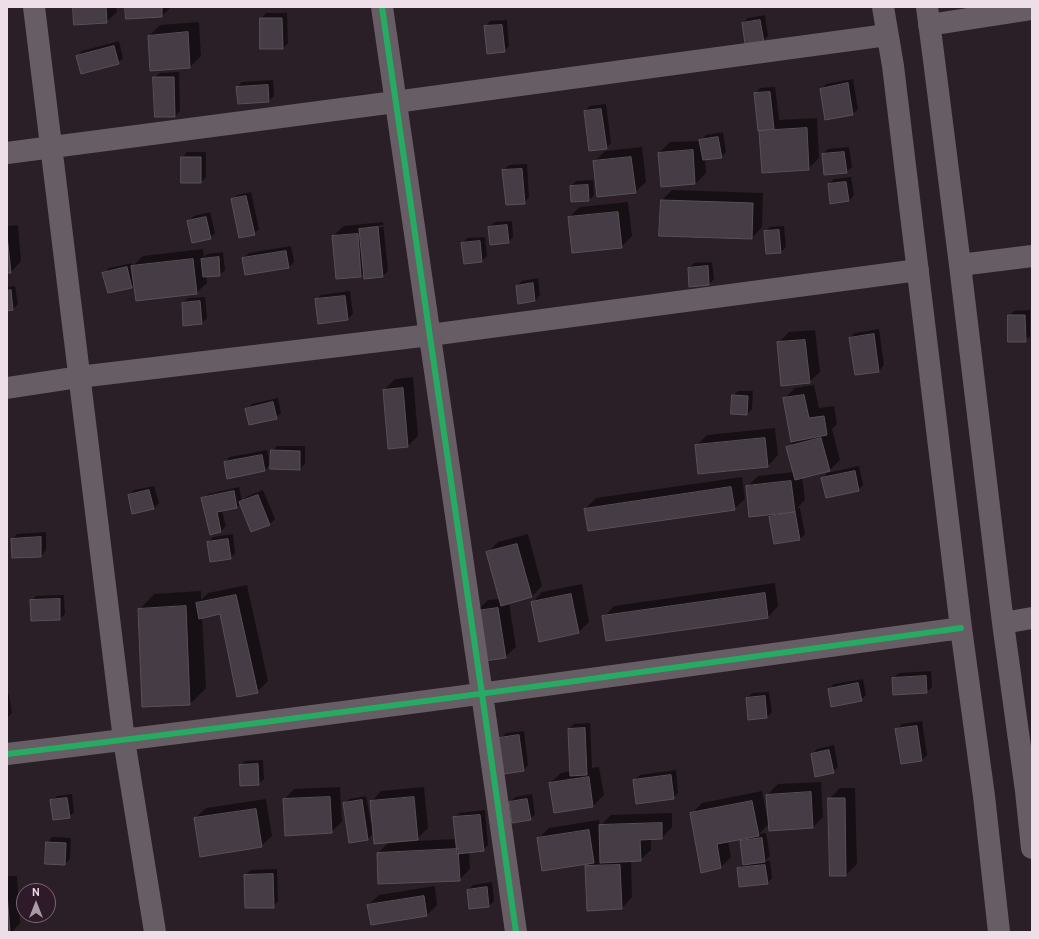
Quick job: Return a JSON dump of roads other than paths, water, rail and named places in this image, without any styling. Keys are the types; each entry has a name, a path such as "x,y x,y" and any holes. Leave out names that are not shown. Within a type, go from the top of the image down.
{"street":[{"path":"34,7 124,740 154,932"},
{"path":"382,7 516,932"},
{"path":"883,7 893,66 961,628 984,796 999,932"},
{"path":"1032,9 928,16 960,265 1002,623 1025,783 1032,848"},
{"path":"7,153 395,102 887,34"},
{"path":"960,265 1032,256"},
{"path":"7,388 79,377 430,336 918,270"},
{"path":"1002,623 1032,618"},
{"path":"7,754 482,694 961,628"}]}
